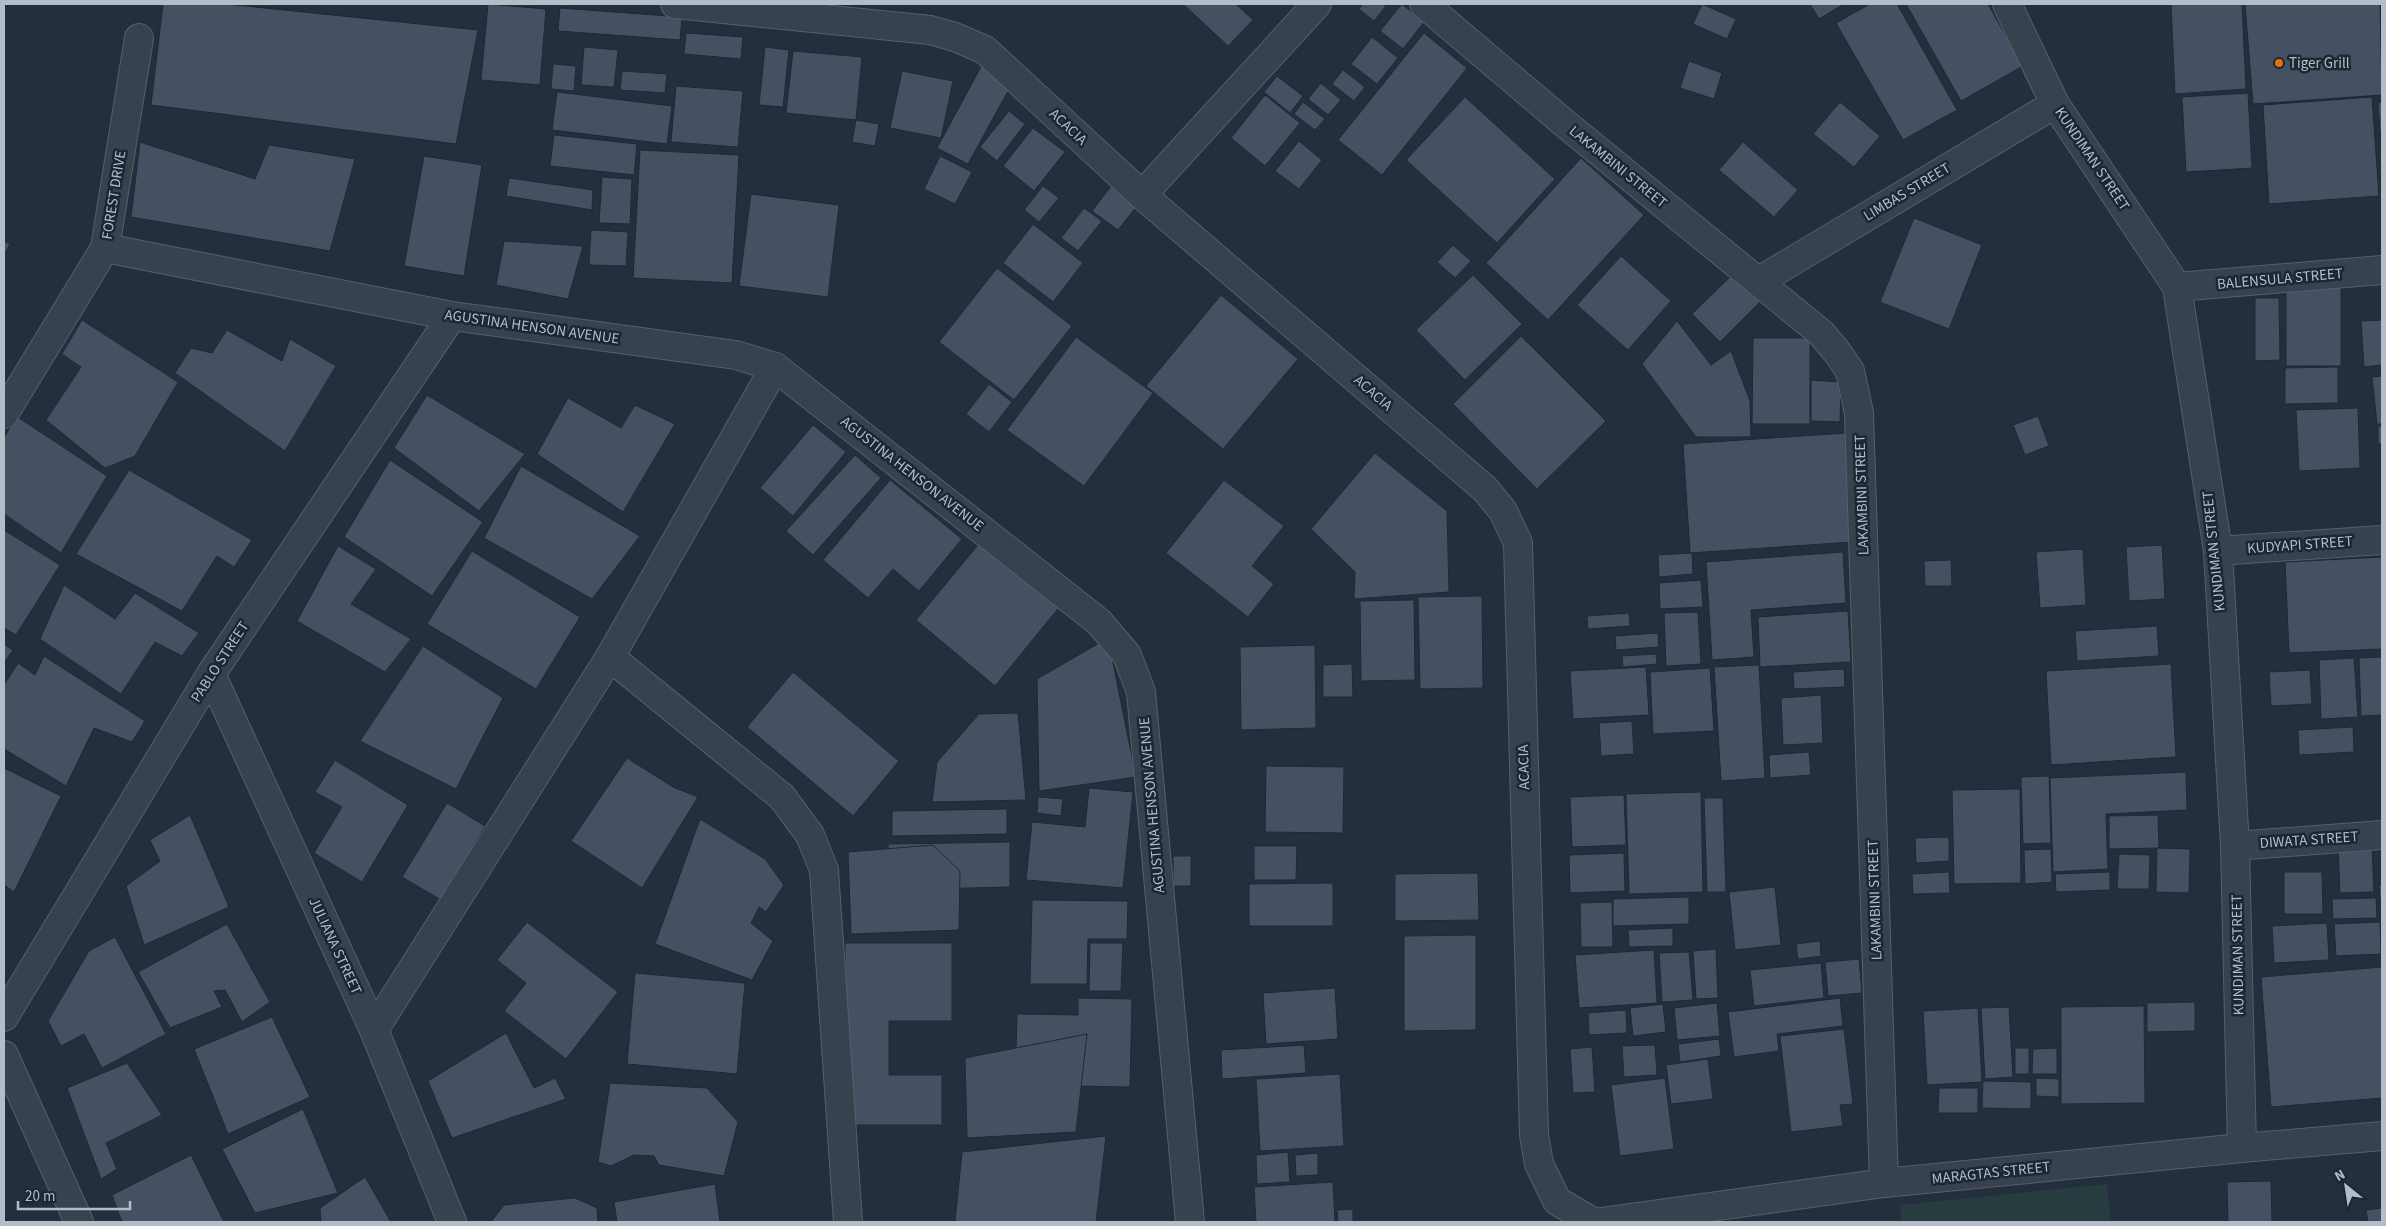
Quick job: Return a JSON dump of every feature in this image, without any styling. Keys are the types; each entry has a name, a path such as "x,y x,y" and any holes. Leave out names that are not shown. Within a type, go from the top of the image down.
{"street":[{"name":"ACACIA","path":"675,4 930,30 955,37 985,50 1142,195 1485,489 1503,511 1518,543 1534,1125 1539,1164 1557,1201 1593,1222"},
{"path":"1142,195 1317,4"},
{"name":"LAKAMBINI STREET","path":"1424,4 1563,122 1821,333 1850,371 1859,413 1884,1183"},
{"name":"KUNDIMAN STREET","path":"2007,4 2055,104 2178,287 2218,550 2235,846 2242,1148"},
{"name":"FOREST DRIVE","path":"4,414 105,248 140,38"},
{"name":"LIMBAS STREET","path":"1759,281 2055,104"},
{"name":"AGUSTINA HENSON AVENUE","path":"105,248 452,316 736,355 775,367 1099,622 1127,655 1141,692 1190,1222"},
{"name":"BALENSULA STREET","path":"2178,287 2382,270"},
{"name":"PABLO STREET","path":"4,1017 211,674 452,316"},
{"path":"374,1030 610,657 775,367"},
{"name":"KUDYAPI STREET","path":"2218,550 2382,540"},
{"path":"610,657 782,797 810,835 824,870 848,1222"},
{"name":"JULIANA STREET","path":"211,674 374,1030 452,1222"},
{"name":"DIWATA STREET","path":"2235,846 2382,835"},
{"path":"4,1054 79,1222"},
{"name":"MARAGTAS STREET","path":"1601,1222 1884,1183 2382,1136"}],"green space":[{"path":"2107,1184 2111,1222 1901,1222 1900,1205"}],"building":[{"path":"163,4 226,4 478,30 456,144 151,105"},
{"path":"488,4 546,9 540,85 481,80"},
{"path":"1183,4 1236,4 1253,20 1228,46"},
{"path":"1363,4 1382,4 1386,6 1374,21 1359,9"},
{"path":"1402,4 1424,22 1403,49 1380,31"},
{"path":"1702,4 1736,19 1727,39 1693,24"},
{"path":"1810,4 1844,4 1819,19"},
{"path":"1870,4 1897,4 1957,110 1903,140 1836,23"},
{"path":"1906,4 1988,4 2023,66 1961,101"},
{"path":"2171,4 2242,4 2246,89 2175,94"},
{"path":"2245,4 2380,4 2382,95 2253,104"},
{"path":"560,8 682,17 680,40 558,31"},
{"path":"686,33 743,37 741,59 684,54"},
{"path":"1424,33 1467,68 1382,175 1338,140"},
{"path":"1372,37 1398,58 1377,84 1351,64"},
{"path":"584,47 618,50 614,87 581,85"},
{"path":"765,47 789,50 783,107 759,105"},
{"path":"793,51 862,57 856,120 786,113"},
{"path":"1689,61 1722,73 1714,99 1680,88"},
{"path":"553,64 576,66 574,91 551,89"},
{"path":"982,65 1013,82 968,164 937,148"},
{"path":"1343,70 1365,87 1354,101 1332,84"},
{"path":"622,71 667,74 665,93 620,90"},
{"path":"902,71 953,81 941,138 890,128"},
{"path":"1277,76 1303,96 1290,113 1264,92"},
{"path":"1321,83 1341,100 1328,115 1308,99"},
{"path":"676,86 743,91 738,147 671,142"},
{"path":"557,92 672,106 667,144 552,130"},
{"path":"2248,93 2252,168 2186,172 2182,97"},
{"path":"1265,95 1300,123 1265,166 1231,138"},
{"path":"1465,97 1555,179 1497,243 1406,160"},
{"path":"2372,97 2379,196 2269,204 2263,105"},
{"path":"1303,102 1325,119 1315,130 1294,114"},
{"path":"1840,102 1880,136 1854,167 1813,134"},
{"path":"2382,102 2382,156 2378,103"},
{"path":"1009,111 1025,124 997,161 980,147"},
{"path":"856,120 879,124 875,146 852,142"},
{"path":"1033,128 1065,152 1034,191 1003,166"},
{"path":"554,135 637,144 634,175 550,166"},
{"path":"1299,141 1322,160 1299,189 1275,171"},
{"path":"140,142 255,179 269,145 355,159 330,251 131,217"},
{"path":"1743,142 1798,190 1774,217 1719,170"},
{"path":"640,150 739,155 732,283 633,278"},
{"path":"424,156 482,165 464,276 404,266"},
{"path":"940,156 972,172 955,204 924,189"},
{"path":"1581,158 1644,215 1548,320 1486,263"},
{"path":"602,177 632,179 630,224 599,223"},
{"path":"509,178 593,190 592,210 506,196"},
{"path":"1115,181 1141,201 1118,230 1092,211"},
{"path":"1043,186 1059,198 1039,222 1024,210"},
{"path":"751,194 839,205 828,297 739,286"},
{"path":"1084,208 1102,221 1078,251 1061,238"},
{"path":"1914,218 1982,245 1949,329 1880,302"},
{"path":"1033,224 1083,263 1053,302 1003,263"},
{"path":"591,230 628,232 626,266 589,265"},
{"path":"4,241 10,244 4,255"},
{"path":"504,241 583,246 568,299 496,285"},
{"path":"1453,245 1471,261 1455,278 1437,262"},
{"path":"1621,256 1671,301 1628,350 1577,305"},
{"path":"997,268 1072,326 1014,400 939,342"},
{"path":"1734,273 1761,301 1720,342 1692,314"},
{"path":"1473,275 1522,324 1465,380 1416,330"},
{"path":"2341,284 2341,366 2286,366 2286,285"},
{"path":"1221,295 1298,359 1223,449 1146,386"},
{"path":"2255,298 2279,298 2280,360 2255,361"},
{"path":"82,320 178,382 135,456 105,468 46,420 81,367 62,354"},
{"path":"2382,320 2382,365 2364,367 2361,321"},
{"path":"1677,321 1711,365 1731,351 1750,401 1751,437 1696,437 1642,364"},
{"path":"227,330 282,361 290,339 336,366 285,451 175,373 191,348 212,353"},
{"path":"1521,336 1606,421 1537,489 1453,404"},
{"path":"1076,337 1153,393 1084,486 1007,430"},
{"path":"1753,338 1810,338 1810,424 1752,424"},
{"path":"2338,367 2338,403 2285,404 2285,368"},
{"path":"2382,376 2382,424 2377,424 2372,377"},
{"path":"1811,380 1841,382 1840,422 1811,421"},
{"path":"989,384 1012,402 989,432 966,414"},
{"path":"427,395 525,454 479,511 394,448"},
{"path":"568,398 621,428 635,405 675,424 623,512 537,454"},
{"path":"2358,408 2360,468 2299,471 2296,410"},
{"path":"16,416 107,476 61,553 4,514 4,438"},
{"path":"2038,416 2049,446 2025,455 2013,425"},
{"path":"813,425 846,452 793,516 760,488"},
{"path":"2378,426 2382,426 2382,444 2378,444"},
{"path":"1846,433 1853,542 1690,553 1683,444"},
{"path":"1375,453 1447,511 1449,592 1354,599 1355,572 1311,529"},
{"path":"855,455 881,478 813,555 786,531"},
{"path":"390,460 483,522 432,596 344,537"},
{"path":"521,466 640,536 592,599 484,538"},
{"path":"129,470 252,540 234,567 217,556 182,611 76,554"},
{"path":"890,480 962,539 919,591 893,569 868,598 823,560"},
{"path":"1224,480 1284,526 1252,566 1274,584 1248,617 1166,553"},
{"path":"4,530 60,565 16,635 4,628"},
{"path":"982,540 1061,605 995,686 916,620"},
{"path":"2162,545 2165,599 2129,601 2126,547"},
{"path":"338,546 376,569 351,604 411,639 385,672 297,621"},
{"path":"2083,549 2086,605 2040,608 2036,552"},
{"path":"472,551 580,617 536,689 427,624"},
{"path":"1843,552 1846,603 1751,610 1754,657 1712,660 1706,562"},
{"path":"1692,553 1693,574 1659,577 1658,555"},
{"path":"2382,557 2382,649 2289,653 2285,562"},
{"path":"1951,560 1952,586 1925,586 1924,561"},
{"path":"1701,580 1703,607 1660,609 1659,583"},
{"path":"64,585 115,619 135,593 199,633 182,656 155,642 121,694 40,639"},
{"path":"1482,596 1483,688 1420,689 1418,597"},
{"path":"1414,600 1415,680 1361,681 1360,601"},
{"path":"1848,611 1851,662 1760,667 1758,617"},
{"path":"1698,612 1701,664 1666,666 1664,613"},
{"path":"1629,613 1630,626 1588,629 1587,616"},
{"path":"2157,626 2159,656 2077,661 2075,631"},
{"path":"1658,633 1659,647 1616,650 1615,636"},
{"path":"1108,638 1136,777 1039,791 1037,679"},
{"path":"4,644 13,650 4,663"},
{"path":"1315,645 1316,728 1241,730 1240,647"},
{"path":"423,646 503,698 456,789 360,741"},
{"path":"1656,654 1657,664 1623,667 1622,656"},
{"path":"44,656 145,721 132,742 94,728 66,786 4,749 4,685 18,663 35,675"},
{"path":"2382,657 2382,715 2361,716 2359,658"},
{"path":"2354,658 2358,717 2321,719 2319,660"},
{"path":"1352,664 1353,697 1323,697 1323,665"},
{"path":"2171,664 2176,757 2051,765 2046,671"},
{"path":"1759,665 1765,778 1721,781 1714,667"},
{"path":"1646,667 1649,715 1573,719 1570,671"},
{"path":"1710,668 1714,731 1653,734 1650,672"},
{"path":"1844,669 1845,687 1794,689 1793,672"},
{"path":"2310,670 2312,704 2271,706 2269,672"},
{"path":"793,672 899,761 853,816 747,727"},
{"path":"1821,695 1823,743 1783,745 1781,698"},
{"path":"1018,713 1026,800 932,802 937,762 979,714"},
{"path":"1632,721 1634,754 1601,756 1599,723"},
{"path":"2353,727 2354,752 2299,755 2298,730"},
{"path":"1809,752 1811,775 1770,778 1769,755"},
{"path":"627,758 673,787 698,797 642,888 571,841"},
{"path":"335,760 408,805 362,882 314,853 342,807 315,792"},
{"path":"1266,766 1344,767 1343,833 1265,832"},
{"path":"4,768 61,796 14,892 4,885"},
{"path":"2186,772 2187,810 2106,814 2108,869 2053,872 2050,778"},
{"path":"2049,776 2051,843 2023,844 2021,777"},
{"path":"1089,788 1133,792 1123,888 1026,880 1032,822 1085,827"},
{"path":"2020,789 2021,883 1954,884 1952,790"},
{"path":"1701,792 1703,892 1629,894 1626,794"},
{"path":"1624,795 1626,845 1572,847 1570,797"},
{"path":"1038,797 1063,799 1061,816 1037,813"},
{"path":"1704,798 1723,798 1726,892 1707,892"},
{"path":"447,803 485,826 441,900 402,877"},
{"path":"1007,809 1007,834 892,836 892,811"},
{"path":"190,815 229,907 144,945 126,886 160,861 150,840"},
{"path":"2158,815 2159,848 2109,849 2109,816"},
{"path":"700,819 765,859 784,885 766,912 759,907 751,923 773,941 752,980 655,944"},
{"path":"1949,837 1949,861 1916,863 1915,838"},
{"path":"1010,842 1010,887 889,890 888,844"},
{"path":"933,845 960,871 959,930 851,934 848,852"},
{"path":"1254,846 1297,846 1296,880 1254,880"},
{"path":"2372,846 2374,892 2340,893 2338,848"},
{"path":"2157,848 2190,849 2189,893 2156,892"},
{"path":"2051,849 2052,882 2025,884 2024,850"},
{"path":"1624,853 1625,891 1570,893 1569,855"},
{"path":"2119,854 2150,855 2149,889 2117,889"},
{"path":"1173,856 1191,856 1191,886 1173,886"},
{"path":"1949,872 1950,893 1913,894 1912,874"},
{"path":"2110,872 2110,890 2056,892 2055,874"},
{"path":"2284,872 2322,872 2323,914 2284,914"},
{"path":"1478,873 1479,920 1395,921 1395,874"},
{"path":"1333,883 1333,926 1249,926 1249,884"},
{"path":"2379,885 2382,885 2382,920"},
{"path":"1775,887 1781,945 1735,950 1729,892"},
{"path":"1689,897 1689,924 1613,926 1613,899"},
{"path":"2376,898 2377,918 2333,919 2332,899"},
{"path":"1032,900 1128,901 1127,939 1088,939 1087,984 1030,984"},
{"path":"1612,902 1613,947 1581,947 1580,903"},
{"path":"527,922 618,992 566,1059 504,1011 526,983 497,960"},
{"path":"2380,922 2381,954 2336,956 2334,924"},
{"path":"2327,923 2329,960 2274,963 2272,926"},
{"path":"227,924 270,1002 242,1022 225,990 214,991 222,1007 170,1028 138,972"},
{"path":"1673,928 1673,946 1629,947 1628,930"},
{"path":"1476,935 1476,1030 1404,1031 1404,936"},
{"path":"115,937 166,1034 102,1068 84,1034 61,1046 48,1021 89,951"},
{"path":"1820,941 1821,956 1798,959 1796,944"},
{"path":"845,943 952,943 952,1021 889,1021 889,1075 942,1075 942,1125 844,1125"},
{"path":"1090,943 1123,943 1121,991 1089,991"},
{"path":"1716,949 1718,998 1696,999 1693,951"},
{"path":"1654,950 1657,1003 1579,1008 1575,955"},
{"path":"1689,952 1693,1000 1662,1002 1659,953"},
{"path":"1859,959 1862,993 1828,996 1825,962"},
{"path":"1821,963 1824,998 1754,1006 1750,970"},
{"path":"2382,967 2382,1098 2271,1107 2261,977"},
{"path":"635,973 745,983 737,1074 627,1064"},
{"path":"1335,988 1338,1039 1266,1044 1263,993"},
{"path":"1078,998 1132,999 1130,1087 1015,1085 1017,1014 1078,1015"},
{"path":"1840,998 1843,1026 1777,1034 1779,1051 1734,1057 1728,1012"},
{"path":"2195,1002 2195,1031 2147,1032 2147,1003"},
{"path":"1717,1003 1720,1036 1677,1040 1674,1008"},
{"path":"1663,1004 1666,1032 1633,1036 1630,1008"},
{"path":"2144,1006 2145,1103 2061,1104 2061,1007"},
{"path":"2009,1007 2013,1077 1985,1079 1981,1008"},
{"path":"1978,1008 1982,1082 1927,1085 1923,1011"},
{"path":"1626,1010 1627,1033 1589,1035 1588,1013"},
{"path":"272,1017 310,1097 228,1134 194,1049"},
{"path":"1844,1029 1853,1104 1840,1105 1843,1126 1791,1132 1780,1036"},
{"path":"506,1033 534,1088 555,1078 566,1099 452,1138 428,1081"},
{"path":"1087,1034 1076,1132 967,1138 965,1058"},
{"path":"1719,1039 1721,1056 1680,1062 1678,1044"},
{"path":"1304,1045 1306,1073 1222,1079 1221,1050"},
{"path":"1655,1045 1657,1075 1624,1077 1622,1046"},
{"path":"1592,1047 1595,1092 1573,1093 1570,1049"},
{"path":"2015,1048 2029,1048 2029,1074 2015,1074"},
{"path":"2057,1048 2057,1074 2032,1074 2033,1049"},
{"path":"1708,1059 1713,1099 1671,1104 1666,1065"},
{"path":"127,1063 162,1115 106,1143 117,1169 101,1179 67,1088"},
{"path":"1340,1074 1344,1146 1260,1151 1256,1079"},
{"path":"1665,1078 1674,1149 1620,1156 1611,1085"},
{"path":"2036,1078 2059,1079 2059,1097 2036,1096"},
{"path":"1983,1081 2031,1082 2031,1109 1982,1108"},
{"path":"610,1083 707,1088 738,1122 724,1176 659,1165 654,1156 634,1155 611,1166 598,1162"},
{"path":"1939,1088 1978,1088 1978,1113 1938,1113"},
{"path":"303,1109 338,1193 255,1213 222,1149"},
{"path":"1106,1136 1096,1222 955,1222 962,1152"},
{"path":"1288,1152 1290,1182 1257,1184 1256,1155"},
{"path":"1318,1153 1318,1175 1296,1176 1295,1155"},
{"path":"191,1155 224,1222 122,1222 112,1195"},
{"path":"365,1177 391,1222 321,1222 320,1208"},
{"path":"2271,1181 2272,1222 2228,1222 2227,1182"},
{"path":"1333,1182 1335,1222 1256,1222 1254,1187"},
{"path":"715,1184 720,1222 617,1222 614,1202"},
{"path":"575,1198 597,1208 598,1222 491,1222 504,1205"},
{"path":"2382,1208 2382,1222 2368,1222 2366,1210"},
{"path":"1353,1209 1353,1222 1338,1222 1337,1210"}],"place":[{"name":"Tiger Grill","path":"2279,63"}]}
